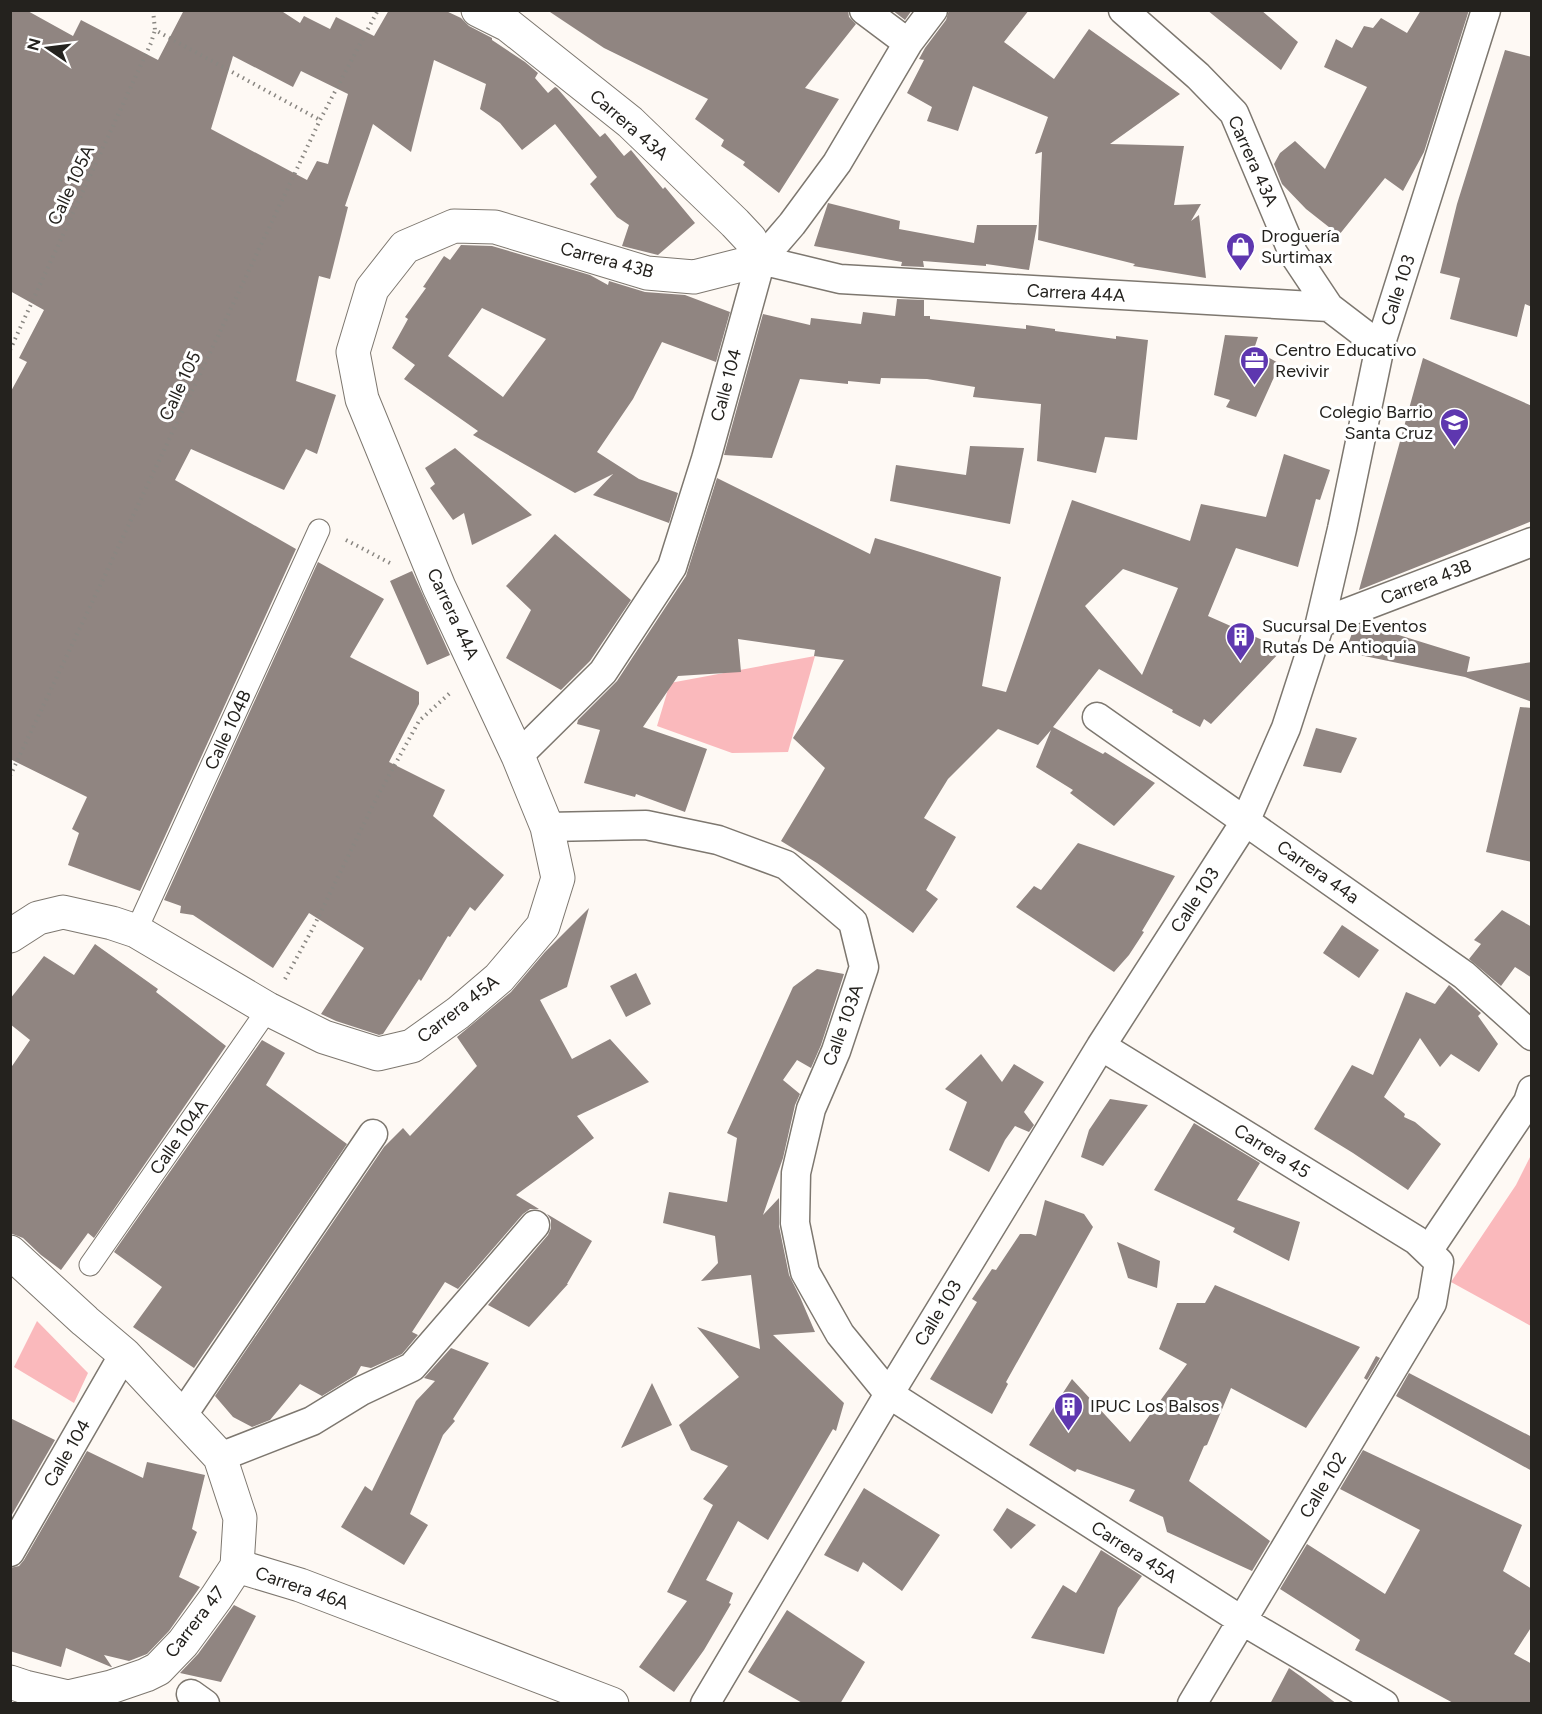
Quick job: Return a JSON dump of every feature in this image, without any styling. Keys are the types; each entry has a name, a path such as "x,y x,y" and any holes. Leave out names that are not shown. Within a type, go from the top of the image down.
{"street":[{"name":"Carrera 43A","path":"478,10 508,25 630,122 735,222 750,239 761,260"},
{"path":"864,10 908,43"},
{"name":"Calle 104","path":"518,756 603,672 672,567 706,459 761,260 792,224 837,163 908,43 933,10"},
{"name":"Carrera 43A","path":"1123,10 1198,76 1234,113 1293,253 1329,307"},
{"name":"Calle 103","path":"705,1704 889,1394 1101,1046 1245,822 1286,728 1320,623 1380,346 1486,10"},
{"name":"Carrera 43B","path":"362,399 353,352 372,289 405,247 454,225 495,227 647,273 694,277 761,260"},
{"name":"Carrera 44A","path":"761,260 840,279 1329,307"},
{"path":"1329,307 1380,346"},
{"name":"Carrera 44A","path":"362,399 439,587 481,673 547,827"},
{"name":"Calle 104B","path":"136,931 319,530"},
{"name":"Carrera 43B","path":"1320,623 1532,542"},
{"name":"Carrera 44a","path":"1097,717 1464,975 1532,1036"},
{"name":"Calle 103A","path":"547,827 646,825 718,840 786,866 853,921 864,967 836,1051 811,1109 796,1173 795,1224 804,1272 840,1334 889,1394"},
{"name":"Carrera 45A","path":"136,931 268,1009 324,1037 378,1054 412,1046 458,1013 499,978 543,926 558,878 547,827"},
{"path":"10,936 38,918 63,912 112,922 136,931"},
{"name":"Calle 104A","path":"90,1265 268,1009"},
{"name":"Carrera 45","path":"1101,1046 1416,1239 1433,1256"},
{"path":"1433,1256 1528,1102 1532,1090"},
{"path":"182,1416 373,1134"},
{"path":"220,1457 312,1421 361,1390 412,1367 535,1225"},
{"name":"Carrera 46A","path":"10,1252 124,1354 220,1457 240,1518 237,1566 300,1585 609,1702"},
{"name":"Calle 102","path":"1192,1704 1432,1303 1433,1256"},
{"name":"Calle 104","path":"10,1552 124,1354"},
{"name":"Carrera 45A","path":"889,1394 1241,1620 1384,1704"},
{"name":"Carrera 47","path":"10,1682 66,1700 111,1687 158,1669 183,1643 237,1566"}],"path":[{"path":"153,10 155,30 320,120"},
{"name":"Calle 105","path":"10,776 320,120 378,10"},
{"name":"Calle 105A","path":"10,350 155,30"},
{"path":"319,530 439,587"},
{"path":"268,1009 313,928 376,799 419,722 452,692 481,673"}],"shaded area":[{"path":"815,656 788,752 732,753 657,726 670,683"},
{"path":"1531,1155 1531,1326 1451,1282 1516,1185"},
{"path":"37,1321 88,1373 74,1403 14,1367"}],"building":[{"path":"10,10 26,10 73,36 81,20 158,60 184,10 280,10 300,23 304,16 330,29 336,17 374,36 389,10 444,10 461,18 469,26 492,38 525,62 538,73 535,78 548,93 555,87 557,88 600,137 605,133 624,156 631,150 695,223 658,255 622,246 629,225 617,217 590,184 597,177 555,124 522,150 500,123 480,109 486,84 434,60 411,152 373,124 345,206 348,207 330,279 319,276 296,381 336,395 317,454 306,449 284,490 191,449 175,480 296,549 140,891 68,865 79,833 72,829 87,797 10,759 10,393 27,362 19,358 44,310 10,291","holes":["233,56 293,87 301,71 348,94 328,164 317,161 307,180 211,129"]},
{"path":"547,10 848,10 849,17 856,24 805,88 839,99 779,193 743,165 745,162 721,146 724,140 695,119 708,99 604,48"},
{"path":"892,10 912,10 905,20"},
{"path":"949,10 1029,10 1004,42 1054,79 1089,29 1180,94 1110,144 1184,146 1174,205 1201,204 1191,221 1199,215 1206,278 1133,266 1135,264 1038,240 1042,152 1035,154 1048,117 973,86 958,131 927,121 932,107 907,93 924,60 919,59 946,20"},
{"path":"1207,10 1261,10 1298,42 1281,70"},
{"path":"1421,10 1469,10 1424,152 1403,191 1385,178 1339,235 1306,209 1282,184 1274,164 1280,153 1295,141 1325,169 1367,87 1324,67 1336,39 1352,48 1364,26 1373,28 1381,18 1407,33"},
{"path":"1505,50 1532,57 1532,307 1525,304 1517,337 1450,319 1460,278 1440,273 1457,204"},
{"path":"828,203 900,221 899,229 974,243 977,225 1037,225 1029,270 986,264 986,266 923,261 924,267 901,266 902,262 814,246"},
{"path":"461,245 492,246 590,275 608,285 609,281 645,292 685,295 730,312 716,362 662,342 633,399 597,452 639,479 678,493 669,523 593,495 613,474 575,493 473,435 478,431 404,379 415,365 392,348 408,319 405,317 426,288 423,287 444,256 450,260","holes":["482,308 546,339 503,397 448,356"]},
{"path":"897,299 924,300 924,316 930,316 930,319 1026,329 1026,325 1116,339 1116,336 1148,340 1137,440 1105,437 1096,473 1037,461 1041,404 973,397 975,387 927,379 881,378 880,384 848,381 848,384 800,379 772,458 724,455 763,314 810,325 811,318 861,324 863,312 895,316"},
{"path":"1225,335 1258,337 1254,349 1280,364 1256,417 1226,407 1230,400 1214,395"},
{"name":"Colegio Barrio Santa Cruz","path":"1423,358 1532,406 1532,521 1359,590"},
{"path":"970,446 1024,448 1010,524 890,501 896,465 966,475"},
{"path":"455,448 532,515 472,545 464,513 453,520 430,488 435,484 425,468"},
{"path":"1284,454 1330,470 1320,500 1316,499 1298,567 1236,548 1208,616 1283,649 1211,724 1204,719 1200,727 1099,669 1053,727 1103,754 1105,752 1155,783 1114,826 1070,793 1073,790 1036,767 1051,730 1038,745 998,729 948,779 924,818 956,837 926,890 938,899 913,933 817,863 781,841 825,768 793,738 844,660 814,656 815,650 738,639 741,672 678,676 643,727 707,749 685,812 636,794 635,797 584,783 600,730 577,724 578,720 617,681 686,576 717,478 870,554 875,538 1001,577 982,686 1006,692 1072,500 1190,541 1201,504 1266,517","holes":["1123,569 1178,588 1142,675 1085,606"]},
{"path":"555,534 631,600 590,661 561,690 506,658 531,610 506,586"},
{"path":"318,562 384,599 350,657 419,692 419,704 389,762 445,790 433,816 504,875 475,911 470,907 450,937 448,936 421,981 419,979 383,1034 379,1035 321,1014 364,948 309,913 273,968 193,915 180,913 181,906 164,900"},
{"path":"412,571 450,655 427,665 390,581"},
{"path":"1363,624 1470,657 1467,672 1532,662 1532,702 1465,677 1345,652 1354,628"},
{"path":"1520,707 1532,708 1532,862 1486,852"},
{"path":"1316,728 1357,738 1341,773 1303,766"},
{"path":"1078,843 1175,876 1142,931 1144,932 1114,972 1016,907 1034,886 1041,890"},
{"path":"589,908 567,987 540,1000 572,1059 610,1039 649,1082 577,1116 594,1138 516,1195 539,1209 530,1209 523,1214 458,1289 445,1282 412,1332 418,1335 402,1354 371,1368 361,1366 356,1375 322,1396 300,1384 270,1420 252,1427 233,1417 215,1396 384,1147 403,1128 410,1136 477,1066 457,1037 511,992 545,952"},
{"path":"1502,910 1532,927 1532,978 1515,967 1501,986 1469,959 1481,944 1474,940"},
{"path":"1342,925 1379,950 1359,978 1323,953"},
{"path":"95,944 158,989 156,992 226,1046 94,1238 88,1233 61,1270 23,1238 10,1233 10,1069 30,1040 10,1024 10,999 44,956 74,975"},
{"path":"817,969 844,974 821,1045 811,1068 797,1060 783,1080 800,1094 795,1105 783,1158 763,1215 779,1198 779,1226 789,1275 815,1332 773,1335 844,1403 836,1431 833,1429 768,1540 738,1521 706,1580 733,1593 729,1603 731,1604 704,1650 674,1692 639,1667 687,1601 667,1592 713,1505 703,1499 728,1466 691,1450 679,1425 739,1377 697,1327 760,1349 751,1275 701,1281 718,1263 715,1236 663,1223 669,1192 727,1202 737,1138 727,1133 793,987"},
{"path":"636,973 651,1004 626,1017 610,986"},
{"path":"1449,985 1481,1013 1478,1016 1498,1044 1479,1072 1451,1054 1440,1067 1420,1038 1384,1097 1405,1114 1404,1117 1415,1122 1441,1144 1408,1190 1314,1129 1352,1065 1373,1075 1406,992 1435,1004"},
{"path":"262,1040 285,1053 266,1085 347,1144 194,1368 133,1327 162,1287 114,1252"},
{"path":"981,1054 1002,1082 1014,1064 1044,1082 1024,1112 1034,1125 1029,1132 1015,1126 1005,1140 989,1172 949,1150 967,1102 945,1089"},
{"path":"1110,1099 1148,1105 1103,1166 1081,1157 1089,1130"},
{"path":"1194,1123 1260,1163 1237,1200 1300,1222 1289,1261 1233,1232 1235,1228 1154,1190"},
{"path":"1045,1200 1084,1214 1093,1227 1006,1382 1008,1384 992,1414 930,1379 977,1302 972,1299 992,1269 996,1270 1020,1234 1036,1236"},
{"path":"547,1214 592,1241 568,1284 529,1327 488,1305 548,1235 551,1220"},
{"path":"1117,1242 1160,1261 1157,1288 1128,1278"},
{"path":"1215,1285 1360,1347 1306,1428 1231,1388 1189,1481 1270,1541 1252,1571 1167,1532 1163,1517 1129,1501 1135,1490 1077,1469 1075,1472 1029,1445 1072,1379 1130,1442 1187,1364 1159,1349 1177,1303 1205,1303"},
{"path":"451,1348 489,1363 453,1419 455,1421 443,1435 410,1514 428,1525 404,1565 341,1527 365,1486 372,1491 416,1401 435,1381 424,1378"},
{"path":"1376,1356 1380,1358 1367,1380 1364,1378"},
{"path":"1409,1373 1532,1437 1532,1471 1396,1396"},
{"path":"652,1383 672,1425 621,1448"},
{"path":"10,1418 55,1440 10,1518"},
{"path":"1363,1450 1522,1525 1503,1571 1532,1589 1532,1626 1514,1654 1532,1664 1532,1704 1455,1704 1355,1650 1360,1640 1280,1589 1307,1544 1385,1594 1420,1530 1340,1489"},
{"path":"87,1451 143,1478 147,1462 205,1475 192,1529 197,1532 179,1577 200,1587 169,1631 147,1654 129,1661 104,1655 111,1667 66,1648 61,1667 10,1651 10,1568 19,1566 24,1560"},
{"path":"864,1488 940,1535 902,1591 863,1562 858,1572 824,1555"},
{"path":"1007,1508 1036,1525 1011,1549 993,1530"},
{"path":"1101,1550 1142,1576 1118,1608 1104,1654 1031,1638 1063,1585 1076,1593"},
{"path":"234,1605 256,1616 221,1682 180,1673 198,1654"},
{"path":"787,1610 865,1662 840,1704 804,1704 748,1672"},
{"path":"1289,1668 1303,1678 1337,1704 1270,1704"}],"place":[{"name":"Droguería Surtimax","path":"1240,272"},
{"name":"Centro Educativo Revivir","path":"1254,386"},
{"name":"Colegio Barrio Santa Cruz","path":"1454,448"},
{"name":"Sucursal De Eventos Rutas De Antioquia","path":"1241,662"},
{"name":"IPUC Los Balsos","path":"1069,1432"}]}
